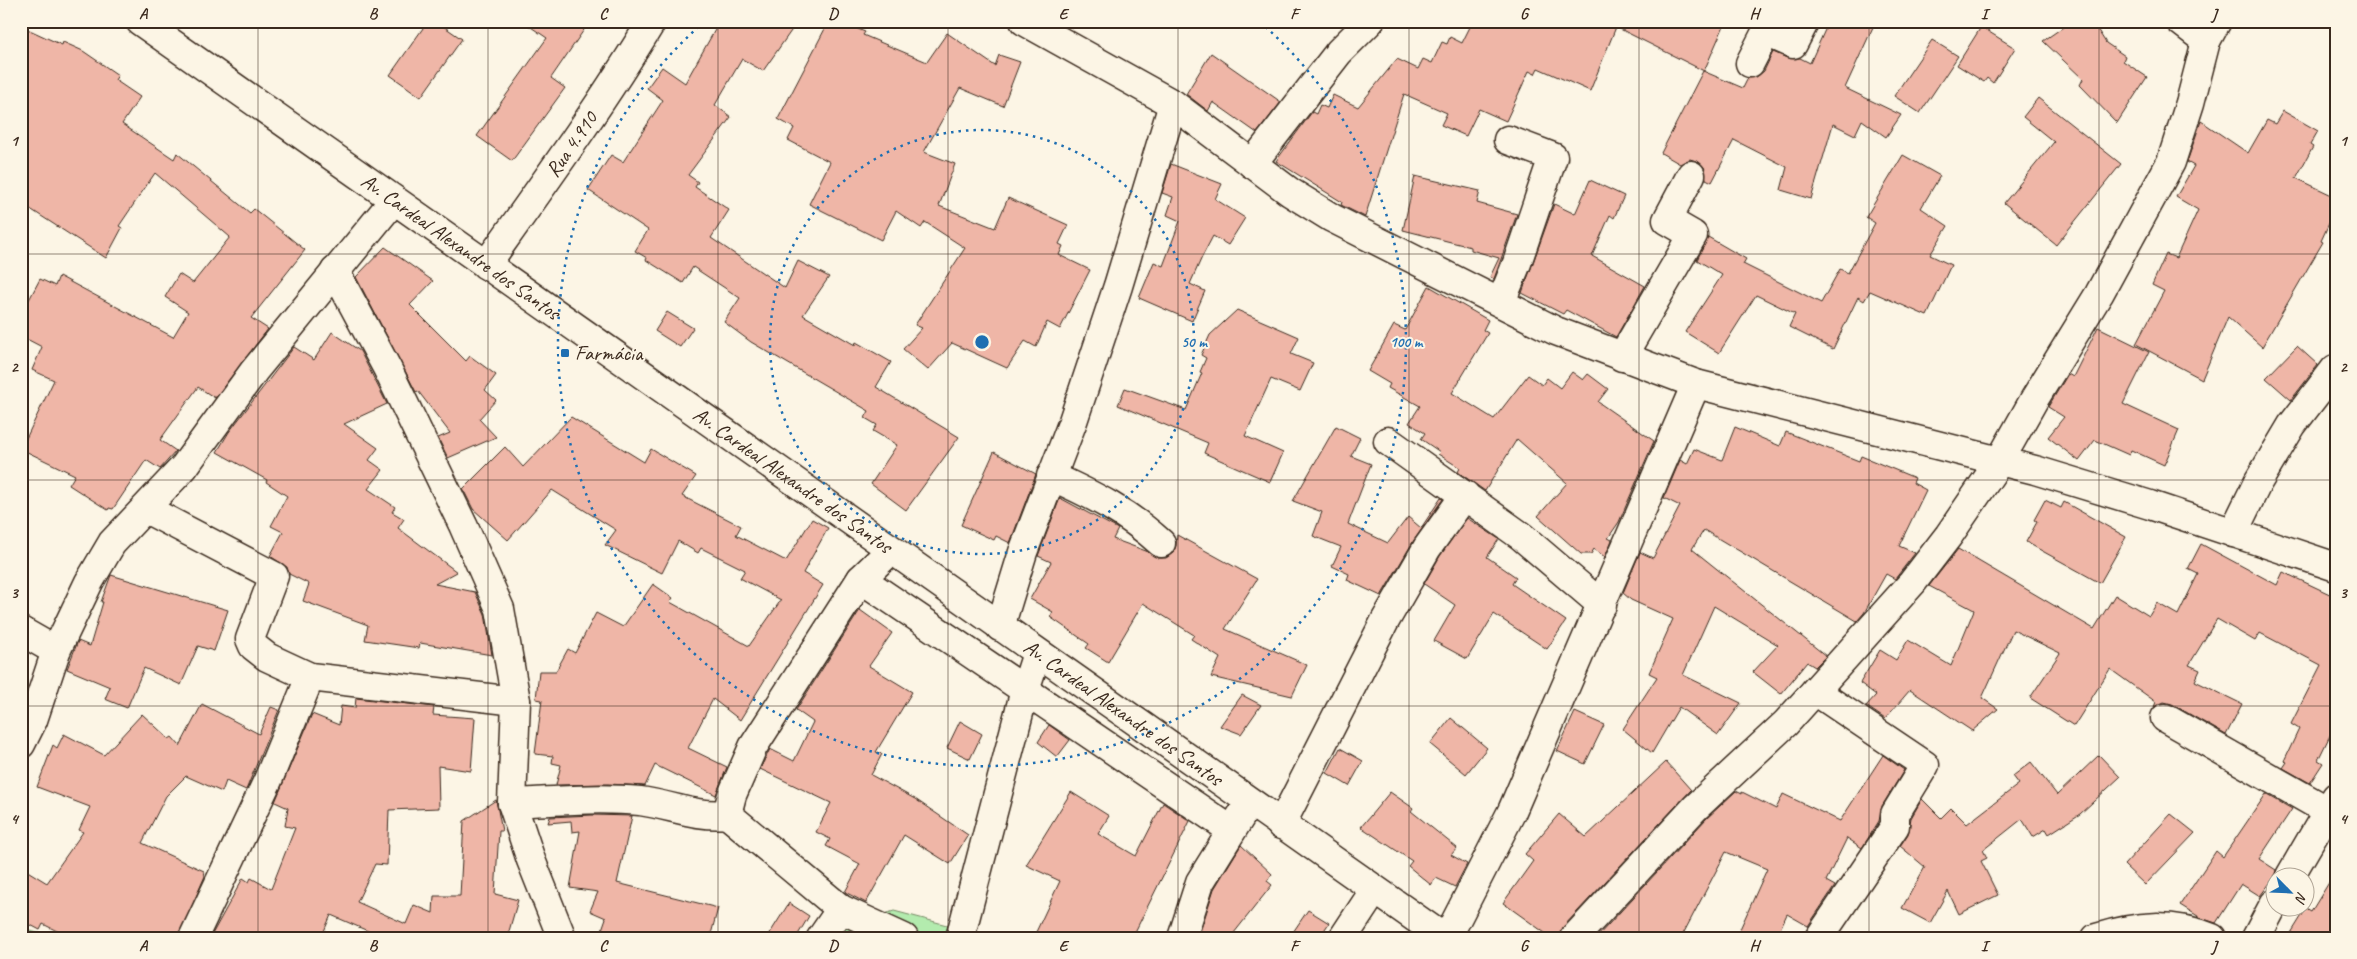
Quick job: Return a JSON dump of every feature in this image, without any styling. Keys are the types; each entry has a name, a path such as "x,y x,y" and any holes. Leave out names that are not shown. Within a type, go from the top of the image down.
{"street":[{"name":"Av. Cardeal Alexandre dos Santos","path":"140,21 1281,825 1445,938"},
{"name":"Rua 4.910","path":"486,265 586,125 652,21"},
{"path":"1024,21 1172,104 1290,192 1332,218 1556,331 1696,384 2044,473 2336,567"},
{"path":"1252,164 1339,52 1370,21"},
{"path":"1750,63 1766,32 1793,44 1805,21"},
{"path":"1574,938 1689,814 1786,722 1912,583 1949,536 1999,462 2034,398 2099,294 2171,162 2212,31 2180,21"},
{"path":"1000,627 1023,552 1073,421 1118,286 1172,104"},
{"path":"1501,302 1517,263 1553,157 1508,140"},
{"path":"1622,357 1693,235 1667,220 1692,175"},
{"path":"21,744 33,720 56,651 89,582 112,543 184,467 254,371 394,200"},
{"path":"335,271 387,368 463,526 500,609 516,701 512,803 531,860 562,938"},
{"path":"2232,533 2258,482 2292,425 2335,369"},
{"path":"1445,938 1512,811 1696,384"},
{"path":"1388,441 1521,536 1602,605"},
{"path":"1051,476 1116,508 1139,523 1161,543"},
{"path":"1281,825 1385,621 1427,548 1465,495"},
{"path":"146,509 274,576 250,639 253,646 268,657 310,677 516,701"},
{"path":"727,814 732,795 753,747 861,579 891,550"},
{"path":"861,579 1231,830"},
{"path":"21,631 56,651"},
{"path":"960,938 1026,690 1038,653"},
{"path":"193,938 268,780 310,677"},
{"path":"1815,691 1925,765 1895,814 1895,826 1819,938"},
{"path":"2165,718 2332,804 2296,866"},
{"path":"512,803 603,799 642,802 708,816 727,814 841,909 904,938"},
{"path":"1182,938 1200,882 1250,802"},
{"path":"1343,938 1374,890"},
{"path":"821,938 841,909"},
{"path":"2256,938 2268,916"},
{"path":"2096,938 2123,930 2164,926 2212,938"}],"green space":[{"path":"894,911 996,938 811,938"},
{"path":"21,929 60,938 21,938"}],"building":[{"path":"428,21 436,21 462,39 421,97 390,75"},
{"path":"522,21 590,21 551,78 565,88 512,161 477,136 547,38"},
{"path":"720,21 798,21 763,71 742,59 715,105 731,117 688,175 698,182 695,187 729,210 711,238 785,288 798,261 829,277 803,315 855,345 856,342 891,362 876,387 959,437 906,510 871,484 897,445 873,431 877,425 865,418 869,411 751,342 724,322 740,298 693,267 683,283 646,260 647,258 635,251 648,230 588,190 611,155 623,162 663,100 647,88 662,67 685,83"},
{"path":"829,21 839,21 865,32 863,35 927,62 947,33 995,66 999,55 1020,62 1003,106 960,88 924,152 955,164 939,206 995,228 1008,198 1068,225 1059,244 1063,246 1059,255 1090,270 1060,329 1047,322 1036,347 1025,341 1007,368 952,343 928,370 903,349 922,328 915,325 965,248 925,222 921,228 896,211 881,240 809,204 830,162 788,140 794,128 778,119"},
{"path":"1473,21 1726,21 1704,71 1616,27 1590,91 1538,68 1535,74 1529,71 1506,121 1479,109 1466,136 1441,125 1447,113 1404,94 1365,217 1341,205 1342,202 1276,161 1312,112 1316,114 1320,105 1327,108 1333,95 1358,107 1397,59 1418,69 1423,59 1432,63 1442,42 1447,44 1450,37 1462,43"},
{"path":"1829,21 1860,21 1873,27 1845,88 1901,115 1886,137 1862,120 1855,135 1833,124 1811,199 1781,190 1787,167 1734,140 1712,182 1706,179 1704,167 1699,162 1690,159 1680,164 1661,153 1703,71 1743,88 1748,78 1758,76 1764,71 1773,52 1787,58 1800,58 1810,63"},
{"path":"2072,21 2092,21 2106,43 2125,56 2123,61 2147,77 2117,123 2080,85 2083,79 2043,41"},
{"path":"21,26 62,45 63,42 83,51 118,75 115,80 140,97 122,124 174,159 177,153 250,213 254,209 305,250 251,318 268,329 215,398 198,387 160,440 176,451 160,469 146,460 113,509 109,508 108,510 69,485 75,475 21,449 54,380 32,370 42,347 21,336 21,315 40,279 55,286 59,276 173,337 188,312 165,297 179,274 193,283 230,237 155,173 119,226 122,228 106,258 21,203"},
{"path":"1981,27 2015,48 1993,83 1987,78 1984,82 1957,65"},
{"path":"1932,40 1958,56 1920,113 1894,96"},
{"path":"1211,53 1281,102 1257,133 1213,102 1208,111 1186,94"},
{"path":"2038,98 2121,164 2056,245 2004,203 2054,142 2023,117"},
{"path":"2283,111 2318,131 2310,145 2313,147 2296,178 2336,197 2336,208 2321,241 2323,242 2262,347 2228,317 2202,379 2136,344 2164,291 2152,285 2166,254 2176,258 2198,210 2176,197 2194,166 2187,162 2201,121 2248,153 2267,120 2275,124"},
{"path":"1903,155 1940,176 1921,208 1948,226 1930,255 1951,265 1927,316 1870,291 1864,301 1858,297 1833,349 1789,327 1795,314 1756,295 1719,353 1685,332 1722,275 1697,260 1708,237 1746,259 1743,264 1821,303 1840,269 1848,273 1875,223 1866,217"},
{"path":"1171,164 1222,184 1215,199 1245,218 1228,245 1213,236 1202,257 1190,284 1205,291 1192,321 1139,298 1154,262 1163,266 1180,221 1167,215 1173,197 1162,193"},
{"path":"1415,176 1480,191 1477,203 1517,214 1494,279 1490,277 1499,258 1471,250 1471,247 1403,230"},
{"path":"1590,180 1624,196 1614,218 1610,215 1592,256 1645,286 1616,337 1566,310 1563,314 1522,293 1554,204 1575,214"},
{"path":"385,247 433,281 410,305 466,361 470,356 496,375 485,390 496,400 479,419 496,437 448,458 438,438 450,433 418,391 416,392 356,277"},
{"path":"1429,286 1488,320 1483,330 1488,333 1452,393 1494,419 1528,375 1542,385 1547,378 1560,388 1572,372 1583,380 1588,374 1608,389 1598,402 1654,441 1619,522 1608,538 1612,540 1605,557 1594,549 1591,554 1581,554 1538,516 1567,483 1517,439 1485,491 1458,472 1460,468 1438,454 1440,452 1421,439 1425,433 1409,423 1420,406 1388,388 1390,384 1368,371 1394,325 1405,330"},
{"path":"1237,310 1299,337 1291,354 1313,363 1300,391 1271,379 1245,436 1283,453 1270,482 1204,453 1208,443 1118,405 1125,388 1186,410 1202,373 1200,372 1206,358 1201,355 1210,335"},
{"path":"667,312 693,328 680,347 655,331"},
{"path":"2098,327 2149,352 2123,404 2179,430 2164,465 2131,450 2129,455 2095,440 2079,461 2048,437 2064,417 2048,407 2068,374 2073,377"},
{"path":"332,332 360,351 387,404 344,424 378,448 369,460 383,470 368,489 395,507 392,512 404,519 398,528 457,572 435,584 475,592 485,614 492,655 420,643 419,648 365,640 368,625 303,601 309,584 289,574 287,567 270,556 283,532 271,526 287,496 266,482 267,480 217,452 229,432 294,347 314,360"},
{"path":"2297,346 2318,365 2291,400 2266,378"},
{"path":"571,417 644,462 651,449 696,476 682,496 741,526 736,535 786,561 812,519 828,528 803,573 823,585 740,720 713,699 688,748 727,767 716,795 655,765 645,786 608,784 556,785 561,765 552,763 553,756 535,754 542,700 536,699 539,671 556,671 568,649 575,653 596,613 623,627 653,584 673,598 670,602 749,646 781,600 740,578 745,570 701,548 698,553 678,541 662,573 605,545 616,530 552,490 508,540 473,509 463,489 505,447 523,467"},
{"path":"1336,426 1360,438 1351,456 1371,464 1348,524 1388,543 1408,517 1421,528 1441,498 1443,499 1414,540 1381,596 1347,580 1349,574 1332,566 1341,547 1313,536 1322,512 1293,501"},
{"path":"1735,427 1780,446 1786,432 1859,461 1861,456 1915,478 1913,483 1926,490 1899,546 1915,553 1895,579 1886,574 1864,613 1857,621 1704,530 1692,549 1826,656 1815,667 1807,662 1781,694 1753,672 1778,645 1714,606 1683,675 1741,703 1718,735 1679,707 1652,753 1623,729 1657,677 1649,673 1673,619 1631,600 1623,593 1640,552 1653,558 1680,506 1664,498 1680,460 1687,464 1694,449 1722,460"},
{"path":"994,452 1036,474 1010,543 996,536 994,540 961,525"},
{"path":"1060,498 1118,529 1113,539 1146,551 1158,558 1166,558 1173,553 1177,535 1257,579 1225,629 1307,665 1292,696 1211,677 1220,658 1191,639 1194,635 1143,603 1108,662 1086,648 1089,644 1050,617 1053,612 1030,599 1051,562 1038,556"},
{"path":"2045,500 2061,508 2064,502 2126,537 2100,583 2026,542 2037,522 2034,520"},
{"path":"1467,518 1499,539 1487,557 1516,577 1512,584 1566,621 1547,649 1494,614 1467,659 1434,641 1455,605 1424,584 1440,556"},
{"path":"2201,544 2277,585 2283,572 2336,597 2336,723 2318,760 2323,763 2310,783 2283,768 2287,762 2284,761 2299,729 2291,724 2321,665 2260,633 2255,641 2217,619 2189,665 2200,670 2195,681 2242,704 2226,735 2172,704 2164,702 2154,707 2156,702 2110,669 2074,726 2030,698 2060,653 2013,630 1982,698 1998,709 1972,731 1910,690 1885,719 1866,706 1876,695 1860,683 1880,650 1896,660 1908,640 1951,666 1974,610 1929,586 1958,549 2094,629 2115,595 2149,616 2157,603 2178,615 2198,574 2188,569"},
{"path":"111,575 228,610 214,651 198,646 181,685 144,668 127,708 105,699 110,687 67,669 78,641 90,646 103,602 101,602"},
{"path":"860,610 892,633 869,666 912,692 876,752 882,754 871,775 915,799 968,835 950,864 904,835 866,903 845,892 860,864 826,846 830,839 816,832 831,803 760,769 770,749 794,761 813,722 796,710"},
{"path":"1242,695 1261,705 1241,734 1220,726"},
{"path":"356,698 434,707 433,715 475,718 471,771 438,766 439,808 389,810 387,865 375,864 357,902 406,924 414,905 433,913 434,896 460,896 464,821 496,800 502,831 499,831 495,894 518,900 507,938 384,938 331,915 321,938 210,938 243,878 249,882 251,878 271,889 295,828 285,826 288,808 275,802 312,714 339,725 341,706 355,708"},
{"path":"202,704 259,734 271,707 279,710 246,790 226,781 222,792 186,776 166,796 142,843 204,871 205,876 178,938 71,938 43,924 40,930 21,920 21,867 47,883 83,832 79,830 90,807 37,787 53,745 57,748 64,734 104,755 142,714 169,739 172,737 180,746"},
{"path":"1575,712 1604,725 1585,764 1557,751"},
{"path":"1451,718 1487,748 1466,774 1430,744"},
{"path":"960,721 982,734 970,759 947,748"},
{"path":"1049,725 1070,740 1057,757 1038,742"},
{"path":"1340,748 1363,761 1349,786 1327,773"},
{"path":"1883,755 1904,770 1882,806 1879,821 1862,848 1847,838 1826,881 1835,886 1808,926 1787,914 1776,938 1736,938 1767,869 1726,852 1681,938 1596,938 1706,819 1736,791 1742,794 1742,792 1776,809 1783,794 1840,821"},
{"path":"2099,755 2120,777 2080,814 2049,834 2046,829 2033,837 2022,819 1983,850 1987,858 1981,861 1998,895 1959,914 1948,891 1930,923 1902,908 1925,867 1900,846 1908,834 1911,818 1922,799 1941,818 1951,808 1967,824 2019,784 2013,776 2031,762 2057,795"},
{"path":"1666,762 1691,790 1563,927 1559,938 1552,938 1503,903 1533,861 1525,854 1559,814 1586,837"},
{"path":"1071,792 1109,816 1098,834 1136,856 1163,803 1190,821 1132,938 1048,938 1036,932 1060,881 1026,865"},
{"path":"1390,792 1413,808 1411,811 1457,848 1451,855 1467,864 1455,887 1436,878 1431,885 1408,866 1412,861 1361,827"},
{"path":"2266,794 2292,809 2259,859 2270,866 2264,866 2264,891 2260,896 2241,884 2216,923 2201,918 2180,905 2216,851 2223,857"},
{"path":"2171,814 2195,833 2145,885 2124,865"},
{"path":"632,816 617,883 718,908 710,938 599,938 606,918 590,911 598,892 570,888 580,831 572,832 571,821 548,823 550,817"},
{"path":"1241,845 1272,874 1267,881 1272,885 1230,938 1198,938 1214,889"},
{"path":"2336,871 2336,938 2288,938 2302,916 2314,916 2314,907"},
{"path":"789,903 809,916 796,938 767,938"},
{"path":"1308,910 1329,923 1319,938 1289,938"}],"place":[{"name":"Farmácia","path":"565,353"}]}
